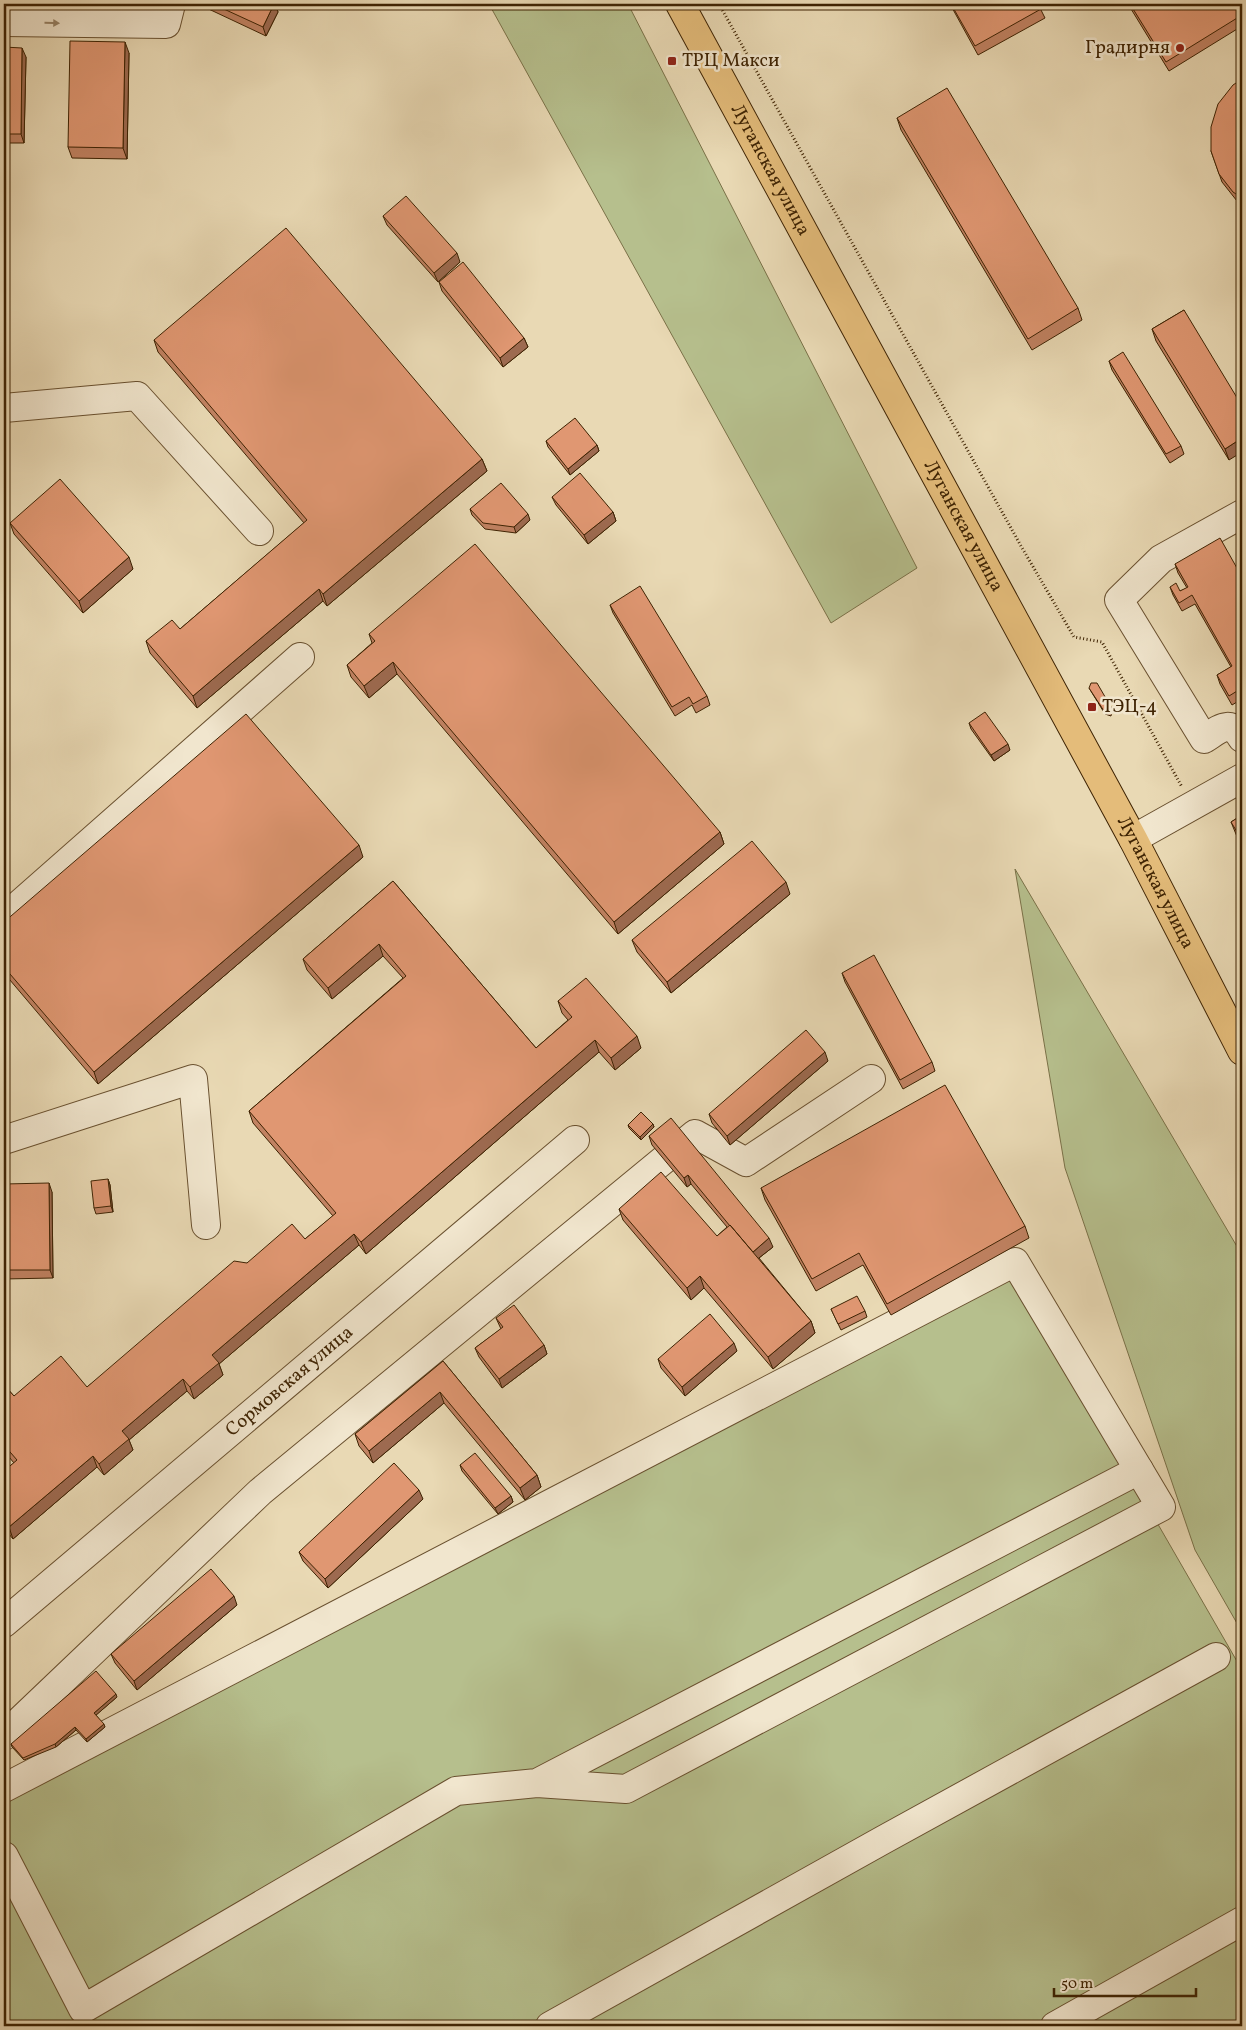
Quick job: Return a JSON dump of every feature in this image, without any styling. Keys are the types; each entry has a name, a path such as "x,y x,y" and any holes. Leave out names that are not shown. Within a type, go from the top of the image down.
{"highway":[{"name":"Луганская улица","path":"680,4 1134,839 1242,1051"}],"street":[{"path":"4,22 166,24 171,4"},
{"path":"4,408 137,396 259,531"},
{"path":"1242,514 1161,559 1119,600 1204,739 1224,727 1231,726 1236,729 1242,738"},
{"path":"4,918 300,657"},
{"path":"1134,839 1242,778"},
{"path":"4,1140 193,1078 206,1226"},
{"path":"4,1736 260,1492 695,1134 746,1162 871,1079"},
{"name":"Сормовская улица","path":"4,1623 575,1140"},
{"path":"4,1788 1015,1262 1160,1507 626,1789 537,1783 456,1791 88,2018 4,1856"},
{"path":"537,1783 1139,1470"},
{"path":"550,2026 1216,1657"},
{"path":"1055,2026 1242,1921"}],"path":[{"path":"719,4 1016,537 1074,637 1102,642 1183,789"}],"green space":[{"path":"489,4 628,4 917,568 831,623"},
{"path":"1015,869 1242,1255 1242,1632 1195,1550 1065,1168"},
{"path":"1012,1271 1242,1670 1242,2026 4,2026 4,1791"}],"building":[{"path":"213,4 274,4 263,27"},
{"path":"951,4 1038,4 1041,9 975,46"},
{"name":"Градирня","path":"1130,4 1242,4 1242,15 1166,62"},
{"path":"70,41 125,42 123,148 68,147"},
{"path":"4,47 22,48 21,134 4,134"},
{"path":"1242,79 1242,198 1233,192 1219,174 1211,151 1211,127 1218,104 1233,85"},
{"path":"947,88 1078,308 1028,339 897,118"},
{"path":"406,196 457,253 434,273 383,216"},
{"path":"286,228 482,459 323,594 319,589 193,696 146,641 172,620 180,629 307,520 154,340"},
{"path":"463,262 524,338 500,358 439,282"},
{"path":"1184,310 1242,406 1242,438 1225,449 1152,329"},
{"path":"1123,352 1181,446 1166,454 1109,361"},
{"path":"575,418 597,445 568,469 546,441"},
{"path":"580,473 613,512 584,535 552,497"},
{"path":"60,479 129,557 79,601 10,523"},
{"path":"501,483 528,514 514,527 483,523 470,509"},
{"path":"1220,538 1242,577 1242,688 1229,696 1217,675 1232,666 1192,595 1179,603 1170,587 1176,583 1180,591 1188,587 1175,564"},
{"path":"475,544 720,832 614,922 393,662 364,686 347,665 375,641 369,634"},
{"path":"640,586 707,696 693,704 689,697 672,707 610,605"},
{"path":"1091,683 1097,683 1111,707 1110,713 1104,711 1089,688"},
{"path":"985,712 1008,744 991,755 969,723"},
{"path":"246,714 359,845 94,1072 4,967 4,922"},
{"path":"1242,815 1242,840 1231,822"},
{"path":"752,841 786,882 667,982 632,940"},
{"path":"393,881 536,1048 572,1017 558,1001 586,978 637,1036 611,1058 595,1040 361,1242 354,1234 212,1355 219,1363 190,1387 183,1379 122,1431 129,1439 99,1464 93,1456 9,1527 4,1521 4,1471 17,1460 4,1445 4,1385 14,1396 61,1356 87,1387 234,1261 247,1263 292,1224 305,1239 336,1213 249,1111 406,976 379,944 328,988 303,959"},
{"path":"874,955 932,1062 900,1080 842,973"},
{"path":"806,1030 825,1052 727,1136 709,1114"},
{"path":"945,1085 1025,1226 887,1304 859,1253 812,1279 761,1188"},
{"path":"641,1112 653,1124 640,1137 628,1125"},
{"path":"671,1118 769,1238 753,1252 688,1175 684,1178 649,1136"},
{"path":"661,1172 717,1236 730,1225 811,1321 768,1357 700,1276 687,1288 619,1209"},
{"path":"108,1179 111,1206 94,1208 91,1181"},
{"path":"49,1183 50,1270 4,1270 4,1184"},
{"path":"857,1296 865,1311 838,1324 831,1309"},
{"path":"514,1305 544,1345 499,1379 475,1348 503,1327 496,1318"},
{"path":"710,1314 734,1343 682,1387 658,1359"},
{"path":"443,1361 537,1475 520,1488 440,1392 369,1451 355,1434"},
{"path":"475,1453 511,1496 495,1508 460,1465"},
{"path":"394,1463 419,1490 325,1579 299,1552"},
{"path":"211,1569 234,1596 134,1681 111,1654"},
{"path":"96,1671 116,1694 94,1713 104,1724 86,1739 75,1727 55,1744 23,1758 11,1744"}],"place":[{"name":"Градирня","path":"1180,48"},
{"name":"ТРЦ Макси","path":"672,61"},
{"name":"ТЭЦ-4","path":"1092,707"}]}
